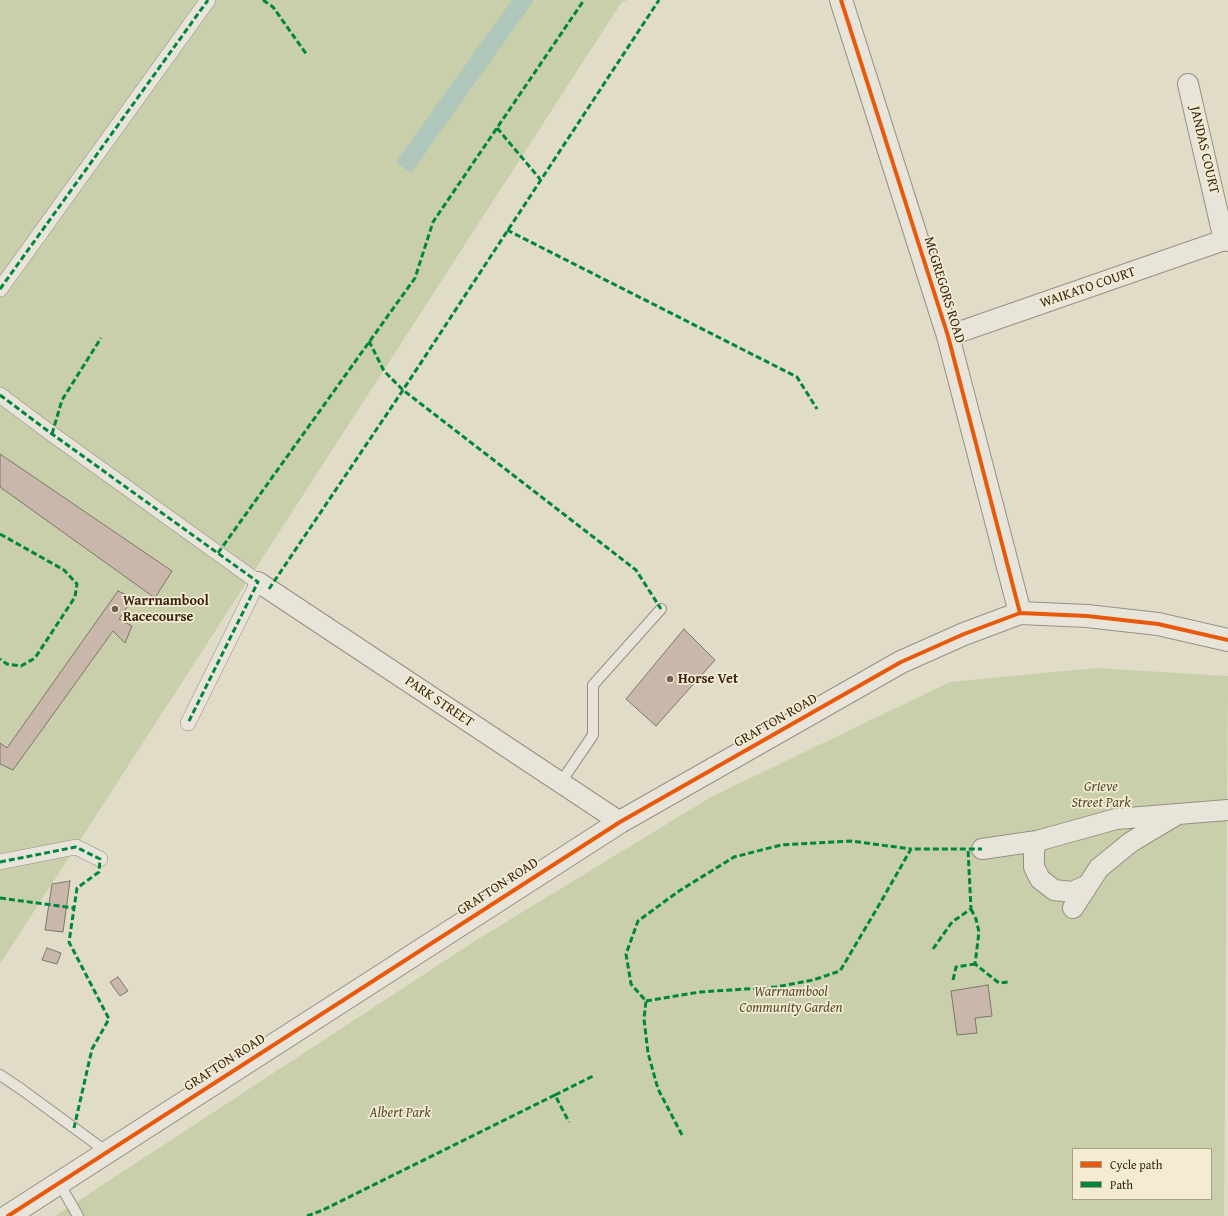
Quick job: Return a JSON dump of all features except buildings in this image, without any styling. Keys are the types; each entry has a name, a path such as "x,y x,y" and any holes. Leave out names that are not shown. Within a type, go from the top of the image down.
{"street":[{"path":"0,289 208,0"},
{"name":"MCGREGORS ROAD","path":"842,0 948,336 1020,613"},
{"name":"JANDAS COURT","path":"1188,84 1226,240"},
{"name":"WAIKATO COURT","path":"948,336 1226,240"},
{"path":"0,394 52,434 258,582 188,722"},
{"name":"PARK STREET","path":"258,582 620,822"},
{"path":"1020,613 1087,616 1158,624 1228,640"},
{"name":"GRAFTON ROAD","path":"8,1216 620,822 901,662 964,634 1020,613"},
{"path":"982,849 1037,840 1116,819 1228,810"},
{"path":"1073,908 1099,868 1131,842 1178,814"},
{"path":"1037,840 1034,850 1034,867 1040,880 1054,890 1072,892 1088,885"},
{"path":"0,862 76,847 100,859"}],"lane":[{"path":"561,782 593,735 592,685 661,609"},
{"path":"0,1075 22,1089 107,1152"},
{"path":"59,1183 78,1216"}],"green space":[{"name":"Warrnambool Racecourse","path":"0,0 627,0 621,3 0,964"},
{"path":"1096,668 1228,676 1224,1216 55,1216 475,941 711,797 950,682"}],"shaded area":[{"path":"512,0 534,0 411,173 396,162"}],"marked path":[{"path":"0,289 208,0"},
{"path":"263,0 273,7 307,55"},
{"path":"218,553 415,278 433,222 584,0"},
{"path":"269,589 403,390 659,0"},
{"path":"497,128 540,179"},
{"path":"507,230 797,377 817,409"},
{"path":"52,434 62,400 101,338"},
{"path":"369,341 384,371 403,390 636,570 661,609"},
{"path":"0,395 258,582 188,723"},
{"path":"0,534 64,570 77,584 75,597 35,658 21,666 7,664 0,659"},
{"path":"682,1135 658,1089 648,1053 644,1019 646,1001 631,984 626,954 638,921 679,891 734,857 781,845 851,841 911,849"},
{"path":"0,862 76,847 100,859 99,872 77,888 69,942 109,1019 92,1049 74,1128"},
{"path":"646,1001 700,992 776,987 813,980 840,971 911,849 982,849"},
{"path":"933,949 952,922 971,909 968,849"},
{"path":"0,898 74,908"},
{"path":"971,909 976,919 979,932 975,964 999,983 1008,982"},
{"path":"953,980 956,967 975,964"},
{"path":"555,1095 593,1076"},
{"path":"307,1216 323,1210 555,1095 569,1122"}],"cycle path":[{"path":"841,0 948,336 1020,613"},
{"path":"8,1216 620,822 901,662 964,634 1020,613 1087,616 1158,624 1228,640"}],"place":[{"name":"Warrnambool Racecourse","path":"115,609"},
{"name":"Horse Vet","path":"670,679"}],"park label":[{"name":"Grieve Street Park","path":"1101,796"},
{"name":"Warrnambool Community Garden","path":"791,1000"},
{"name":"Albert Park","path":"400,1113"}]}
